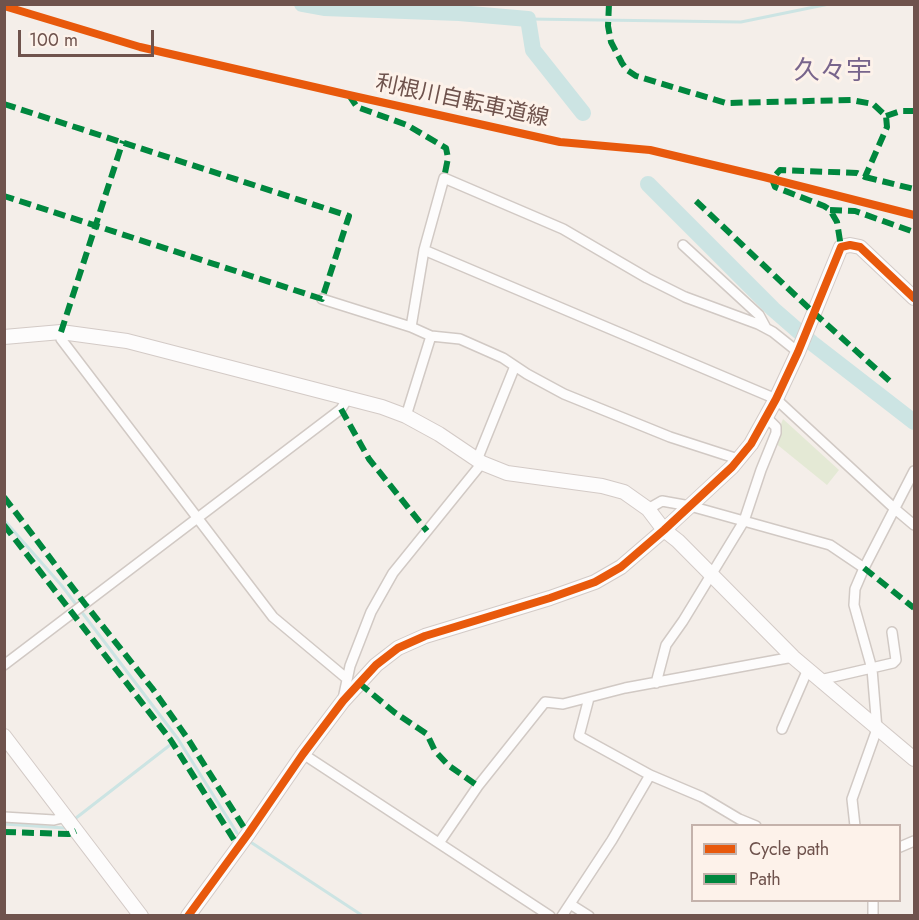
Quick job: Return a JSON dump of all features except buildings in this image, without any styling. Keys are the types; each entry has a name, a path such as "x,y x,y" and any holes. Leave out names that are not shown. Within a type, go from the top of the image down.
{"street":[{"path":"411,327 424,250 444,178 563,229 646,278 684,297 766,328 798,352"},
{"path":"683,245 759,315 766,328"},
{"path":"188,915 303,754 343,701 376,664 398,648 425,636 595,582 621,567 690,506 738,459 751,444 776,399 811,322 841,247 850,245 860,247 915,297"},
{"path":"424,250 776,399 915,525"},
{"path":"322,299 411,327 431,336 460,339 504,358 564,394 594,407 670,437 738,459"},
{"path":"61,332 61,339 273,617 346,678"},
{"path":"4,337 61,332 127,341 382,407 406,416 480,461 507,472 602,486 624,492 648,509 664,530 793,657 915,759"},
{"path":"406,416 431,336"},
{"path":"343,701 346,678 371,612 393,573 480,461 515,366"},
{"path":"4,665 341,409 348,398"},
{"path":"656,683 666,645 744,521 776,434 776,427 766,417"},
{"path":"855,824 852,799 877,729 872,669 854,605 855,589 864,567 915,471"},
{"path":"648,509 662,501 690,506 830,545 864,567"},
{"path":"820,680 893,663 896,660 892,632"},
{"path":"439,843 478,786 544,702 562,704 625,688 793,657"},
{"path":"782,729 808,669"},
{"path":"589,698 579,736 650,774 702,797 739,819 753,824"},
{"path":"4,736 141,915"},
{"path":"303,754 550,915"},
{"path":"562,915 612,840 650,774"},
{"path":"4,817 54,820 66,817"},
{"path":"901,847 915,841"},
{"path":"570,904 589,915"}],"green space":[{"path":"783,419 839,470 827,485 774,442"}],"waterway":[{"path":"302,4 324,8 459,13 528,19 533,50 583,113"},
{"path":"528,19 741,22 829,4"},
{"path":"648,184 773,309 812,343 914,422"},
{"path":"4,520 62,586 178,739 237,833"},
{"path":"76,818 170,745"},
{"path":"4,824 65,828"},
{"path":"252,843 363,916"}],"marked path":[{"path":"609,4 608,26 611,42 627,70 636,76 726,103 851,100 873,104 886,116 887,127 865,177 857,173 780,170 772,179 775,187 830,210 837,222 841,247"},
{"path":"349,95 357,107 407,125 446,148 448,158 444,178"},
{"path":"4,104 349,216 322,299 4,196"},
{"path":"886,116 901,111 914,111"},
{"path":"61,332 123,141"},
{"path":"865,177 914,189"},
{"path":"696,201 893,384"},
{"path":"830,210 855,211 914,232"},
{"path":"341,409 369,459 427,531"},
{"path":"4,497 152,688 188,739 248,834"},
{"path":"4,525 170,739 238,846"},
{"path":"864,568 914,608"},
{"path":"359,683 394,712 427,734 435,751 448,765 478,786"},
{"path":"4,832 69,834 76,831"}],"cycle path":[{"name":"利根川自転車道線","path":"4,6 140,47 560,142 650,150 914,215"},
{"path":"188,916 303,754 343,701 376,665 398,648 425,636 595,582 621,567 732,467 751,444 776,399 841,247 850,245 860,247 914,298"}],"district":[{"name":"久々宇","path":"833,73"}]}
